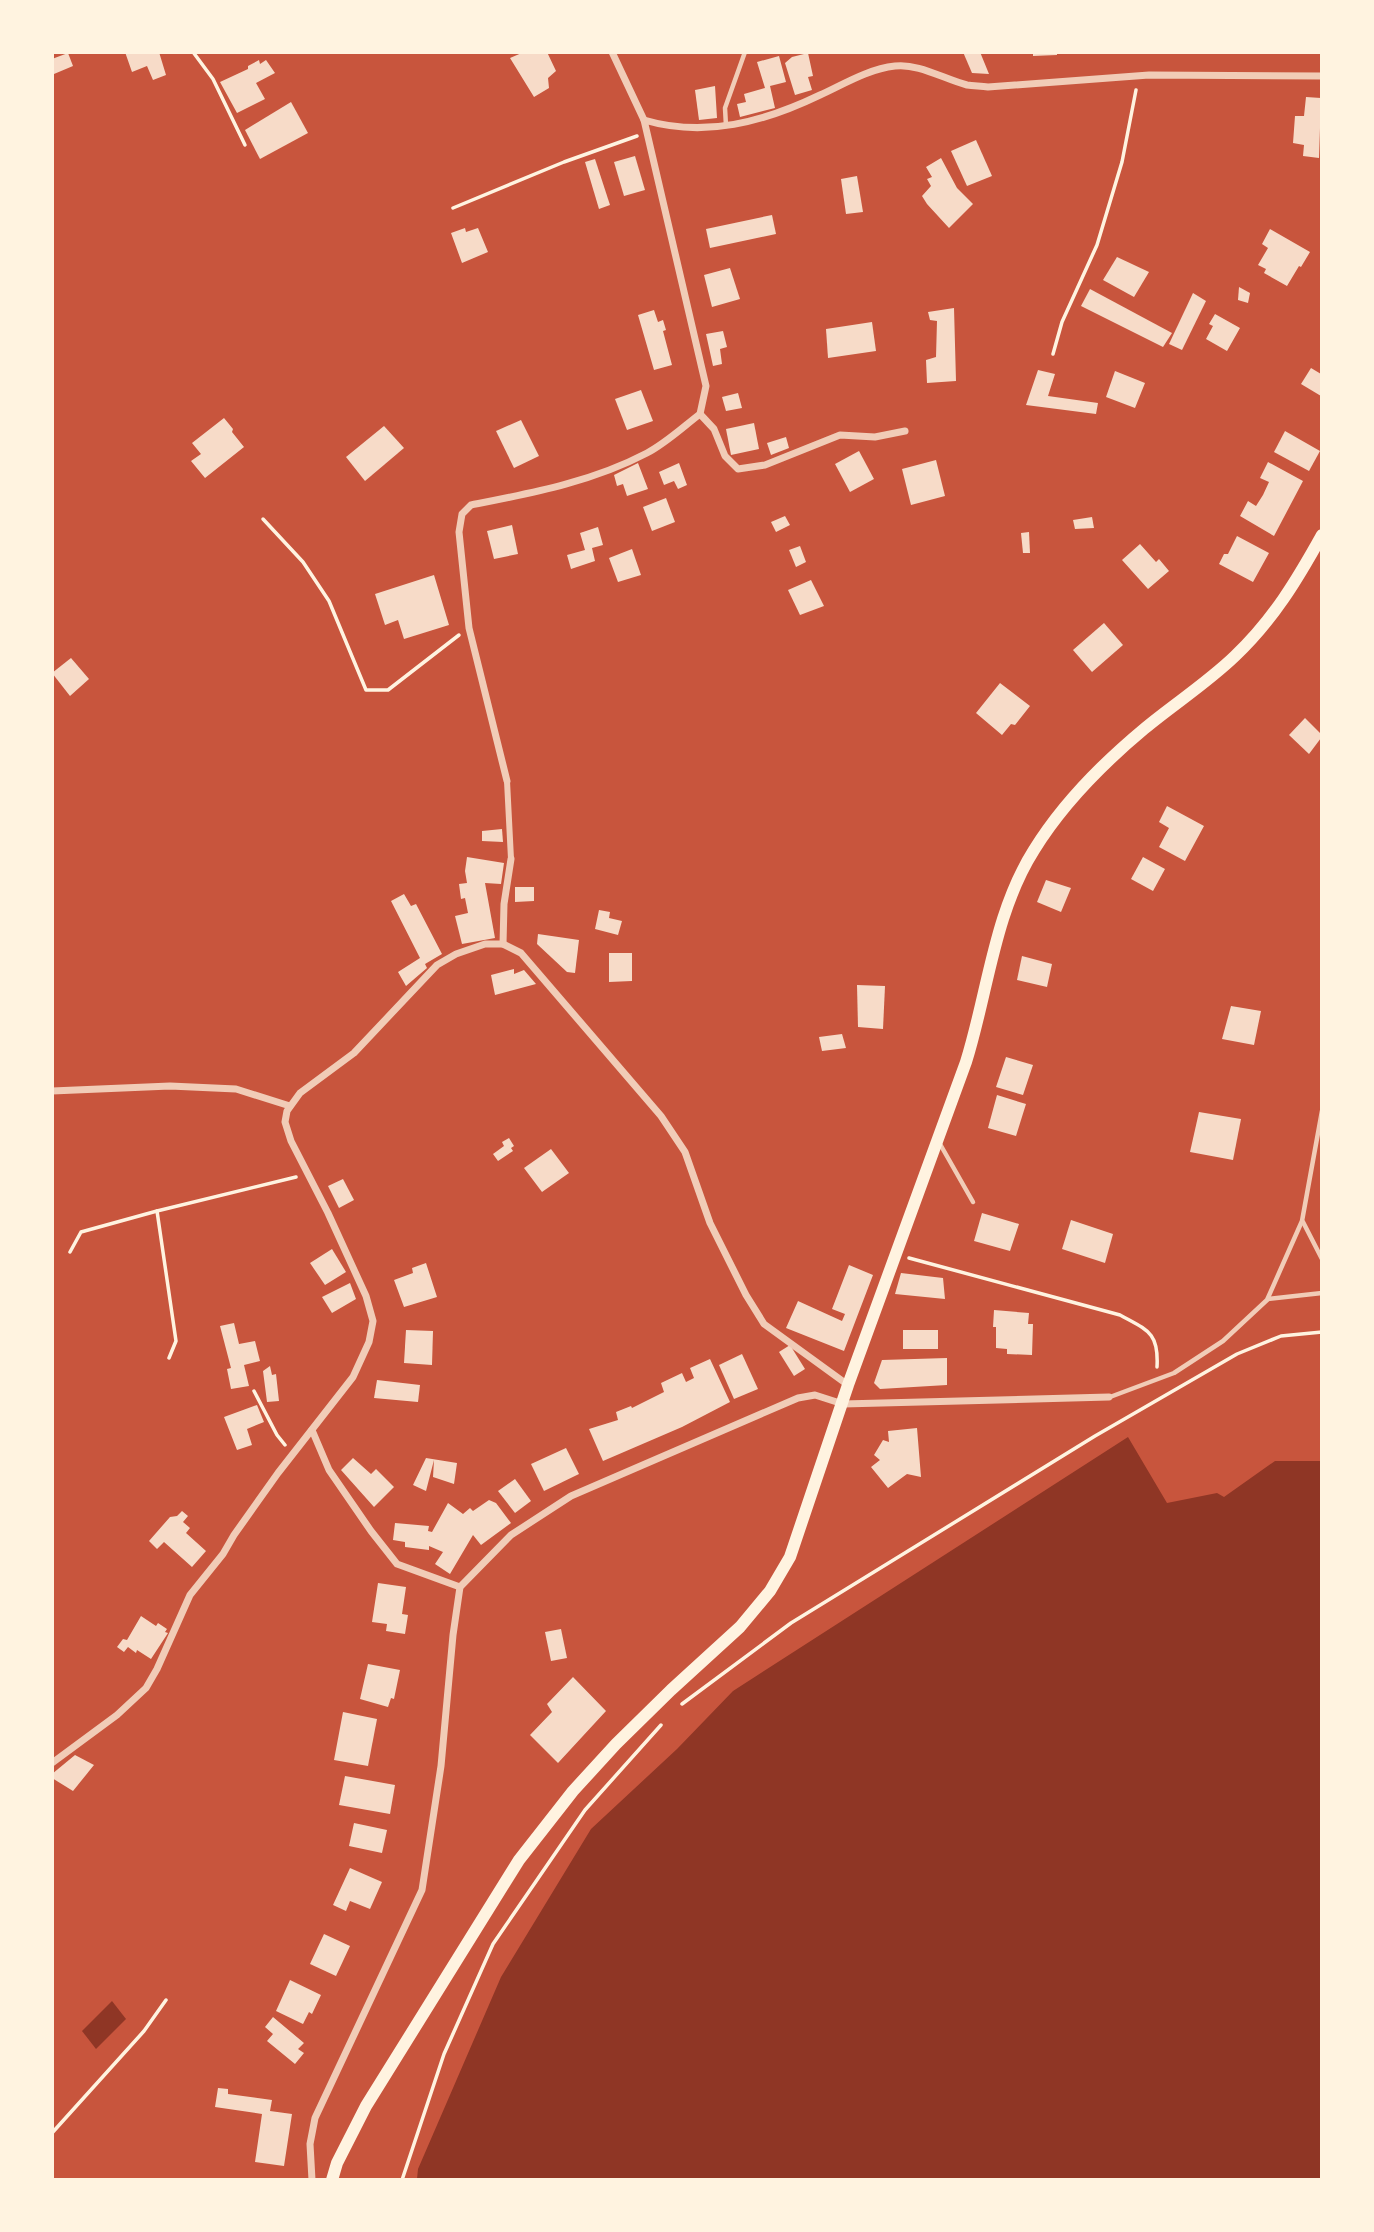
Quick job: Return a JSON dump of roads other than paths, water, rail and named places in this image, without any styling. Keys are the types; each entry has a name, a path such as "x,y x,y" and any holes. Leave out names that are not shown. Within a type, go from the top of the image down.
{"main road":[{"path":"332,2179 337,2163 366,2106 519,1860 573,1791 616,1744 740,1627 770,1591 790,1557 848,1385 977,1026 1005,913 1033,851 1060,813 1100,768 1145,728 1235,657 1257,634 1276,612 1321,535"}],"street":[{"path":"503,944 504,904 511,859 507,781 469,628 459,532 462,514 471,505 546,490 596,476 649,452 700,414 706,386 644,120 612,52"},
{"path":"644,120 667,127 708,128 744,124 799,105 866,73 895,66 910,67 970,85 988,87 1139,76 1321,76"},
{"path":"700,414 714,429 725,456 738,469 765,465 841,435 875,437 905,431"},
{"path":"52,1763 117,1715 146,1688 190,1595 223,1554 292,1455 353,1377 369,1342 373,1321 366,1296 291,1141 285,1122 287,1111 300,1093 354,1053 437,965 456,954 485,944 503,944 520,953 661,1116 685,1152 710,1223 764,1324 848,1385"},
{"path":"52,1091 170,1086 236,1089 290,1106"},
{"path":"312,2179 310,2144 315,2118 422,1890 440,1766 460,1587 511,1535 571,1496 798,1398 815,1395 843,1404 1109,1397"},
{"path":"312,1430 329,1470 397,1564 460,1587"}],"lane":[{"path":"726,127 725,108 745,52"},
{"path":"1109,1397 1174,1373 1223,1341 1267,1300 1303,1221 1321,1111"},
{"path":"938,1140 973,1202"},
{"path":"1303,1221 1321,1259"},
{"path":"1267,1300 1321,1293"}]}
